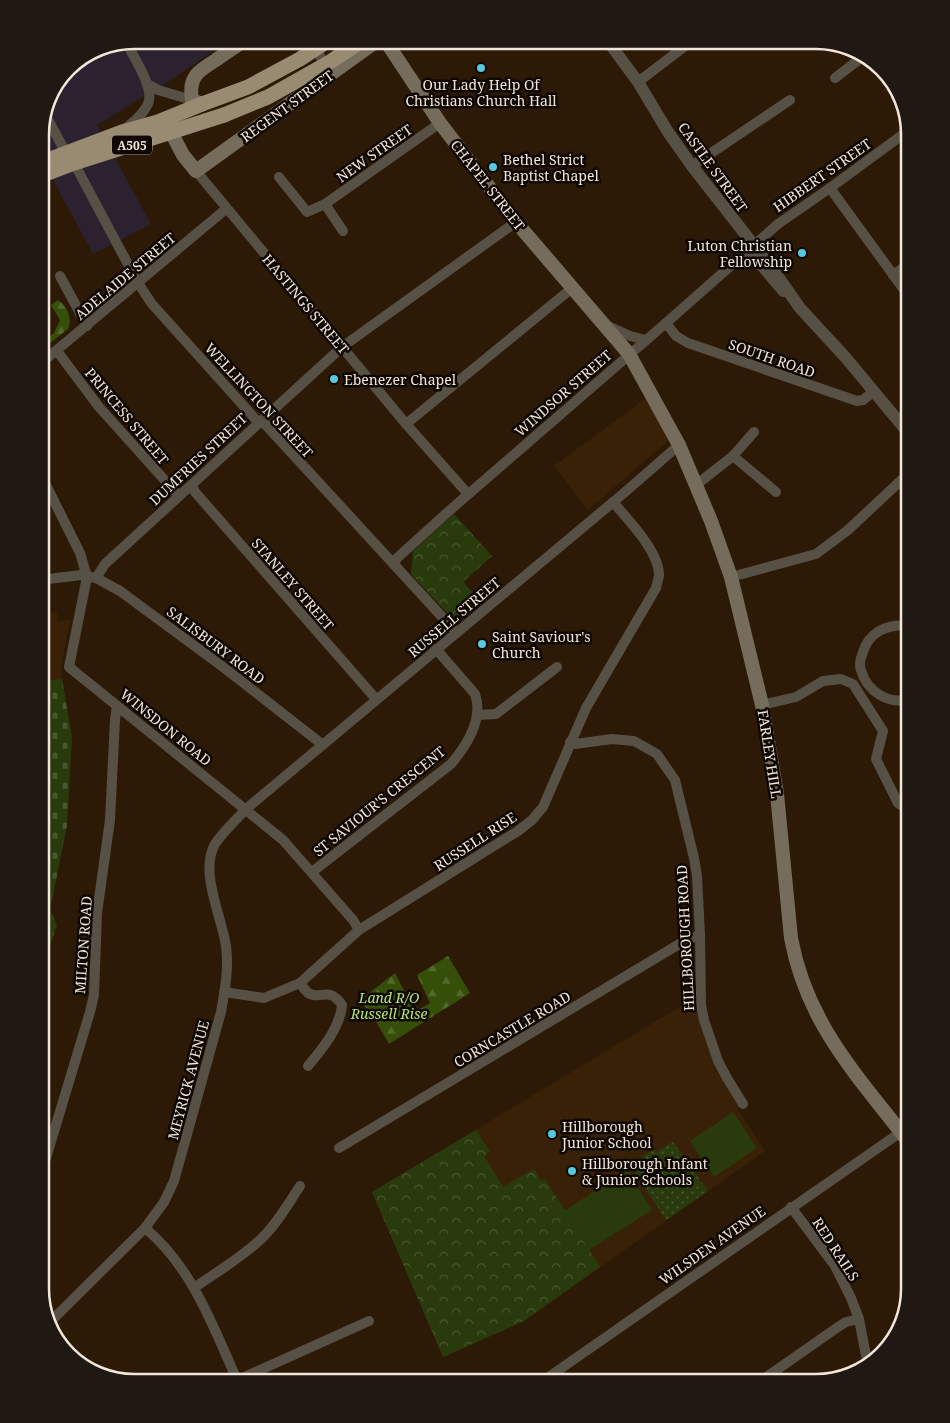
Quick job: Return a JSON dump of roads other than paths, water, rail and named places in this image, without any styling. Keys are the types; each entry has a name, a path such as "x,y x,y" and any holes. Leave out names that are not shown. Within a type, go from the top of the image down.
{"highway":[{"name":"A505","path":"49,171 122,132 158,122 197,102 248,87 315,49"},
{"name":"A505","path":"49,162 70,158 171,132 224,115 268,97 350,49"}],"main road":[{"path":"197,102 191,85 198,71 222,49"},
{"name":"REGENT STREET","path":"196,172 332,74 376,49"},
{"name":"CHAPEL STREET","path":"392,49 440,123 516,222 629,354"},
{"name":"HASTINGS STREET","path":"171,132 182,155 196,172"},
{"name":"FARLEY HILL","path":"629,354 679,444 711,520 731,577 762,705 777,794 794,958 808,998 822,1024 856,1077 901,1132"}],"street":[{"path":"122,132 141,115 149,102 147,84 130,49"},
{"path":"316,49 332,74"},
{"name":"CASTLE STREET","path":"614,49 638,82 668,132 692,166 800,308 846,358 901,425"},
{"path":"638,82 681,49"},
{"path":"835,78 859,60"},
{"path":"147,84 158,90 197,102"},
{"path":"692,166 790,100"},
{"name":"WELLINGTON STREET","path":"50,123 138,283 152,304 258,422 265,424 456,632"},
{"name":"NEW STREET","path":"325,204 440,123"},
{"name":"HIBBERT STREET","path":"753,245 778,224 901,136"},
{"name":"HASTINGS STREET","path":"196,172 406,424 468,494"},
{"path":"280,177 306,212 325,204 343,231"},
{"path":"830,188 901,285"},
{"name":"ADELAIDE STREET","path":"49,357 226,209"},
{"name":"DUMFRIES STREET","path":"92,577 258,422 342,347 516,222"},
{"name":"WINDSOR STREET","path":"395,564 396,559 468,494 753,245"},
{"name":"CASTLE STREET","path":"740,256 756,260 778,287 800,308"},
{"path":"894,275 901,270"},
{"path":"60,276 87,326"},
{"path":"406,424 571,288"},
{"name":"CHAPEL STREET","path":"600,322 621,333 646,340"},
{"name":"SOUTH ROAD","path":"666,323 676,336 688,343 856,401 863,400 873,392"},
{"name":"PRINCESS STREET","path":"57,351 99,407 178,496"},
{"path":"696,485 734,456 754,432"},
{"name":"RUSSELL STREET","path":"246,809 613,502 679,444"},
{"path":"734,456 776,492"},
{"path":"731,577 816,554 848,530 901,480"},
{"name":"STANLEY STREET","path":"192,485 195,492 376,699"},
{"path":"49,491 92,577 76,576 49,579"},
{"name":"RUSSELL RISE","path":"224,992 264,998 300,983 359,930 518,831 532,820 543,806 586,708 656,588 659,575 656,561 643,538 613,502"},
{"name":"WINSDON ROAD","path":"92,577 69,667 283,840 353,920 359,930"},
{"name":"SALISBURY ROAD","path":"92,577 120,591 159,618 323,744"},
{"path":"901,626 890,626 878,631 870,638 860,661 861,670 875,692 884,698 901,700"},
{"path":"436,649 475,694 478,702 478,715 496,714 557,666"},
{"path":"762,705 796,697 822,682 841,678 853,684 883,731 876,759 898,803 901,805"},
{"name":"MILTON ROAD","path":"49,1148 94,995 98,913 110,820 117,706"},
{"name":"ST SAVIOUR'S CRESCENT","path":"312,872 451,764 462,752 474,730 478,715"},
{"name":"HILLBOROUGH ROAD","path":"570,742 575,744 612,739 634,741 657,754 675,780 694,858 700,935 701,1005 710,1039 727,1078 743,1104"},
{"name":"MEYRICK AVENUE","path":"54,1318 145,1228 164,1202 174,1181 220,1012 227,972 226,947 210,877 210,861 215,845 246,809"},
{"name":"CORNCASTLE ROAD","path":"339,1148 686,940 700,935"},
{"path":"300,983 307,992 314,996 330,994 337,998 342,1005 342,1013 327,1042 308,1066"},
{"name":"WILSDEN AVENUE","path":"553,1374 901,1132"},
{"path":"195,1287 238,1259 262,1239 300,1186"},
{"name":"RED RAILS","path":"791,1207 835,1266 851,1298 859,1319 866,1358"},
{"path":"145,1228 158,1239 195,1287 231,1374"},
{"path":"771,1374 846,1322 859,1319"},
{"path":"250,1374 368,1322"}],"place":[{"name":"Our Lady Help Of Christians Church Hall","path":"481,68"},
{"name":"Bethel Strict Baptist Chapel","path":"493,167"},
{"name":"Luton Christian Fellowship","path":"802,253"},
{"name":"Ebenezer Chapel","path":"334,379"},
{"name":"Saint Saviour's Church","path":"482,644"},
{"name":"Hillborough Junior School","path":"552,1134"},
{"name":"Hillborough Infant & Junior Schools","path":"572,1171"}],"park label":[{"name":"Land R/O Russell Rise","path":"389,1006"}]}
